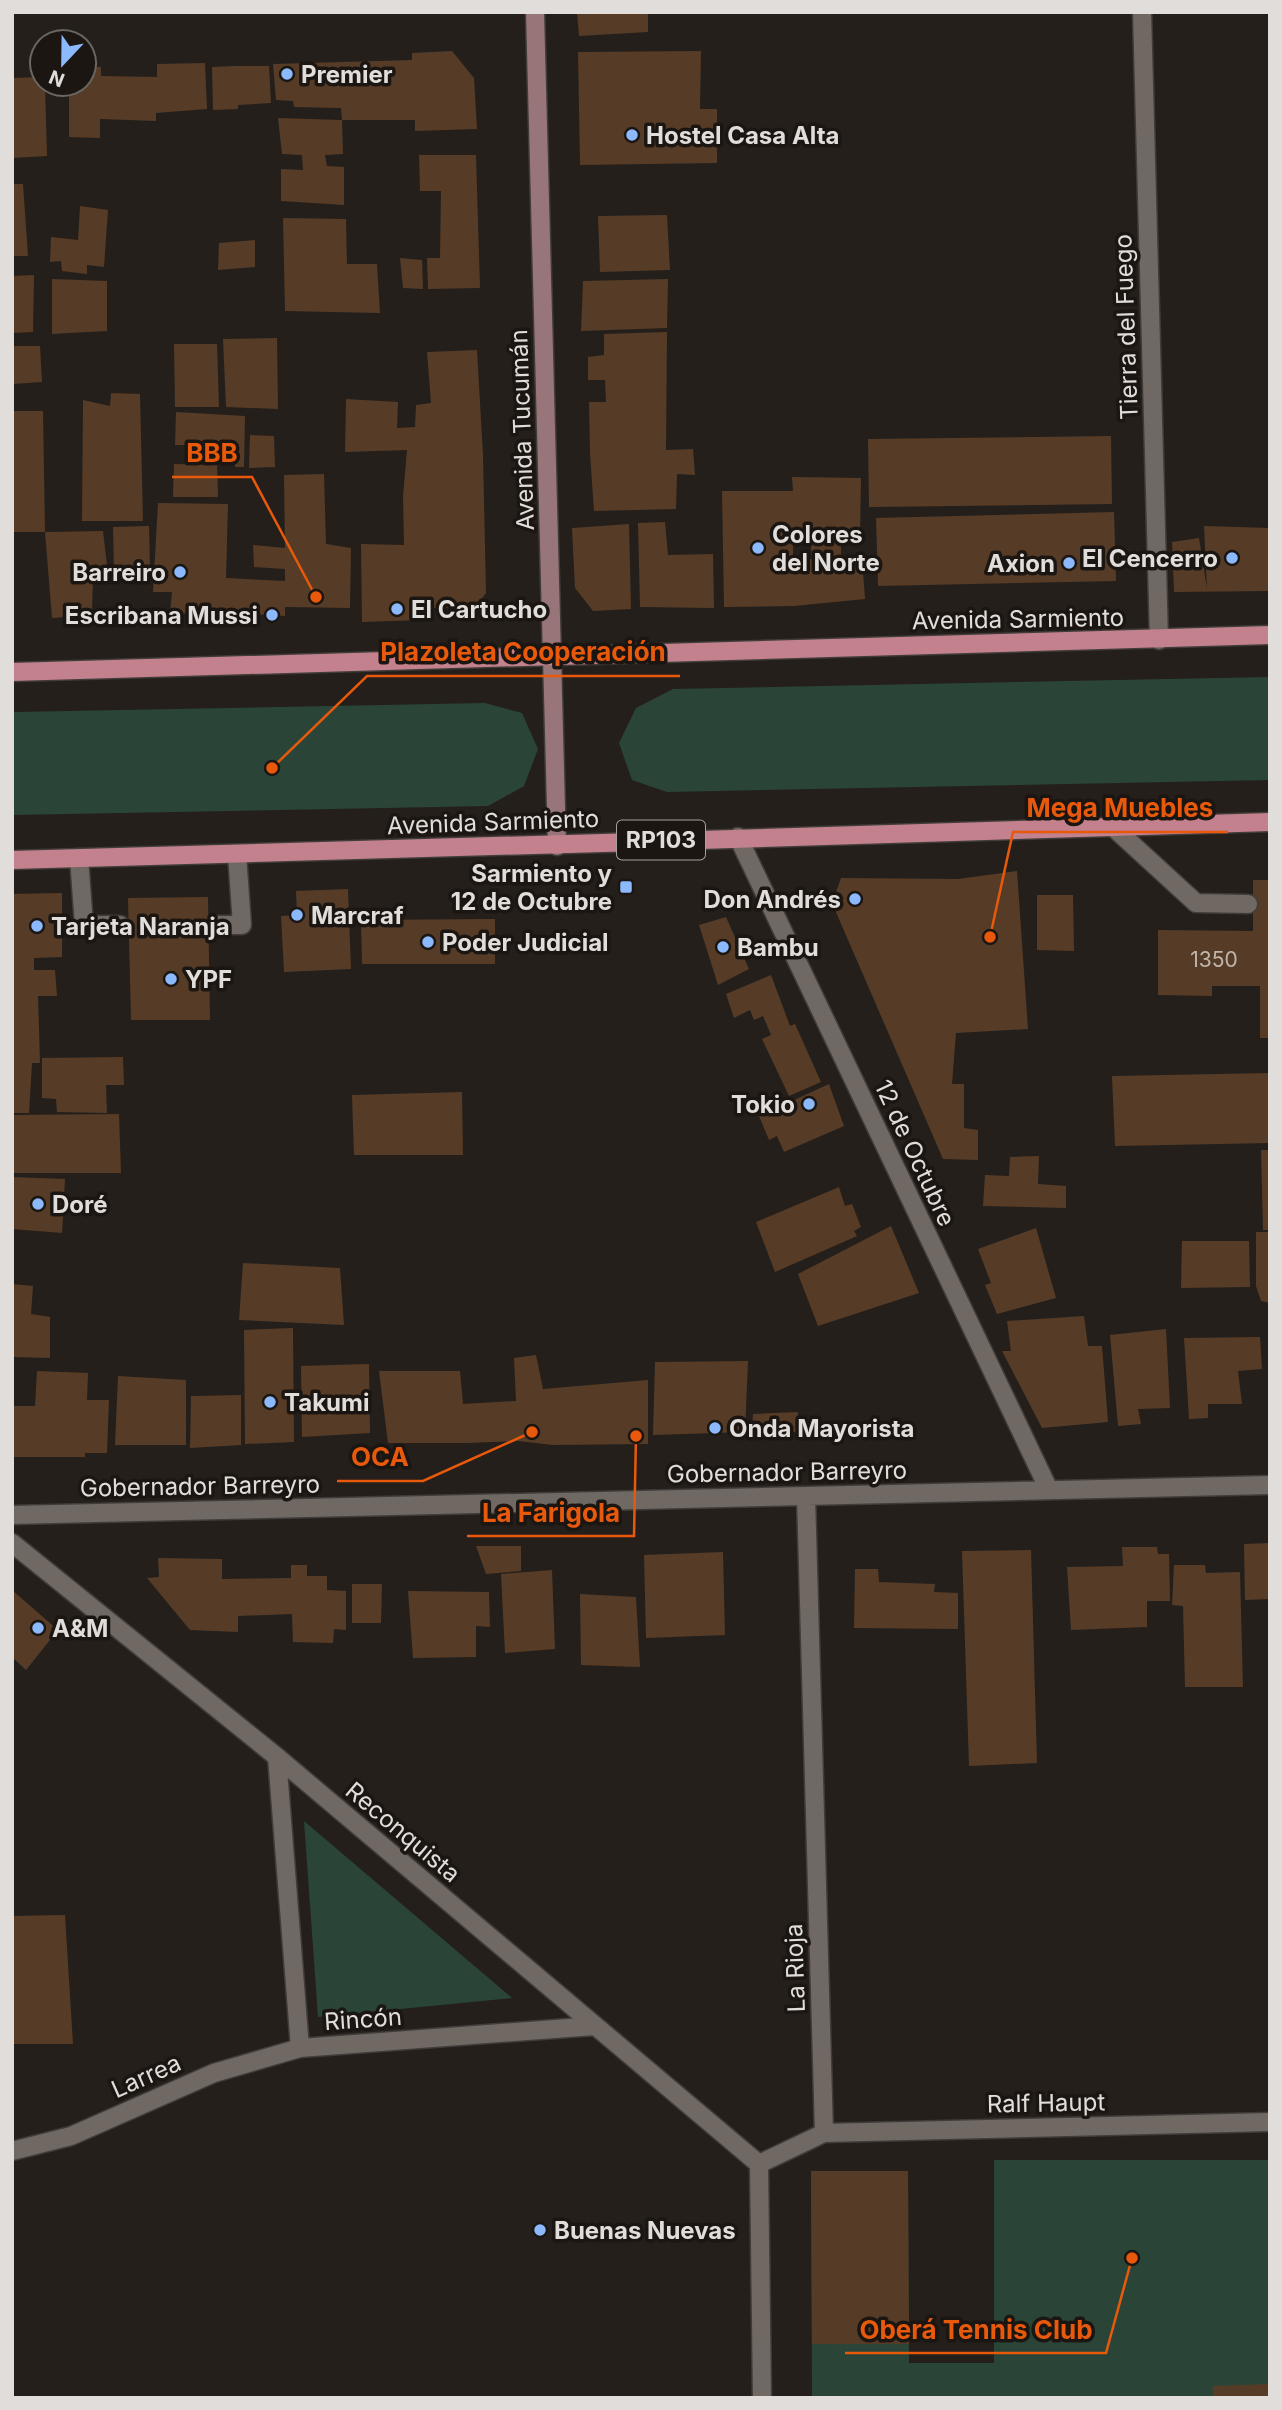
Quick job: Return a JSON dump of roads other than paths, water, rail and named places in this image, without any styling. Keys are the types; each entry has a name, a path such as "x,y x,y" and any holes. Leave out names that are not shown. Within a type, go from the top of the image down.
{"main road":[{"name":"Avenida Tucumán","path":"534,12 557,846"},
{"name":"Avenida Sarmiento","path":"12,672 1270,635"},
{"name":"Avenida Sarmiento","path":"12,860 557,846 738,837 1270,822"}],"street":[{"name":"Tierra del Fuego","path":"1142,12 1159,640"},
{"path":"1112,826 1196,903 1248,904"},
{"name":"12 de Octubre","path":"738,837 1049,1490"},
{"path":"216,925 242,925 237,854"},
{"path":"79,858 83,925 121,925"},
{"name":"Gobernador Barreyro","path":"12,1515 1270,1485"},
{"name":"La Rioja","path":"806,1496 824,2133"},
{"name":"Reconquista","path":"12,1543 277,1757 759,2164"},
{"name":"Rincón","path":"277,1757 300,2048 595,2026"},
{"name":"Larrea","path":"12,2151 71,2136 214,2073 300,2048"},
{"name":"Ralf Haupt","path":"824,2133 1270,2122"},
{"path":"762,2398 759,2164 824,2133"}],"place":[{"name":"Premier","path":"287,74"},
{"name":"Hostel Casa Alta","path":"632,135"},
{"name":"Colores del Norte","path":"758,548"},
{"name":"El Cencerro","path":"1232,558"},
{"name":"Axion","path":"1069,563"},
{"name":"Barreiro","path":"180,572"},
{"name":"BBB","path":"316,597"},
{"name":"El Cartucho","path":"397,609"},
{"name":"Escribana Mussi","path":"272,615"},
{"name":"Plazoleta Cooperación","path":"272,768"},
{"name":"Sarmiento y 12 de Octubre","path":"626,887"},
{"name":"Don Andrés","path":"855,899"},
{"name":"Marcraf","path":"297,915"},
{"name":"Tarjeta Naranja","path":"37,926"},
{"name":"Mega Muebles","path":"990,937"},
{"name":"Poder Judicial","path":"428,942"},
{"name":"Bambu","path":"723,947"},
{"name":"YPF","path":"171,979"},
{"name":"Tokio","path":"809,1104"},
{"name":"Doré","path":"38,1204"},
{"name":"Takumi","path":"270,1402"},
{"name":"Onda Mayorista","path":"715,1428"},
{"name":"OCA","path":"532,1432"},
{"name":"La Farigola","path":"636,1436"},
{"name":"A&M","path":"38,1628"},
{"name":"Buenas Nuevas","path":"540,2230"},
{"name":"Oberá Tennis Club","path":"1132,2258"}]}
